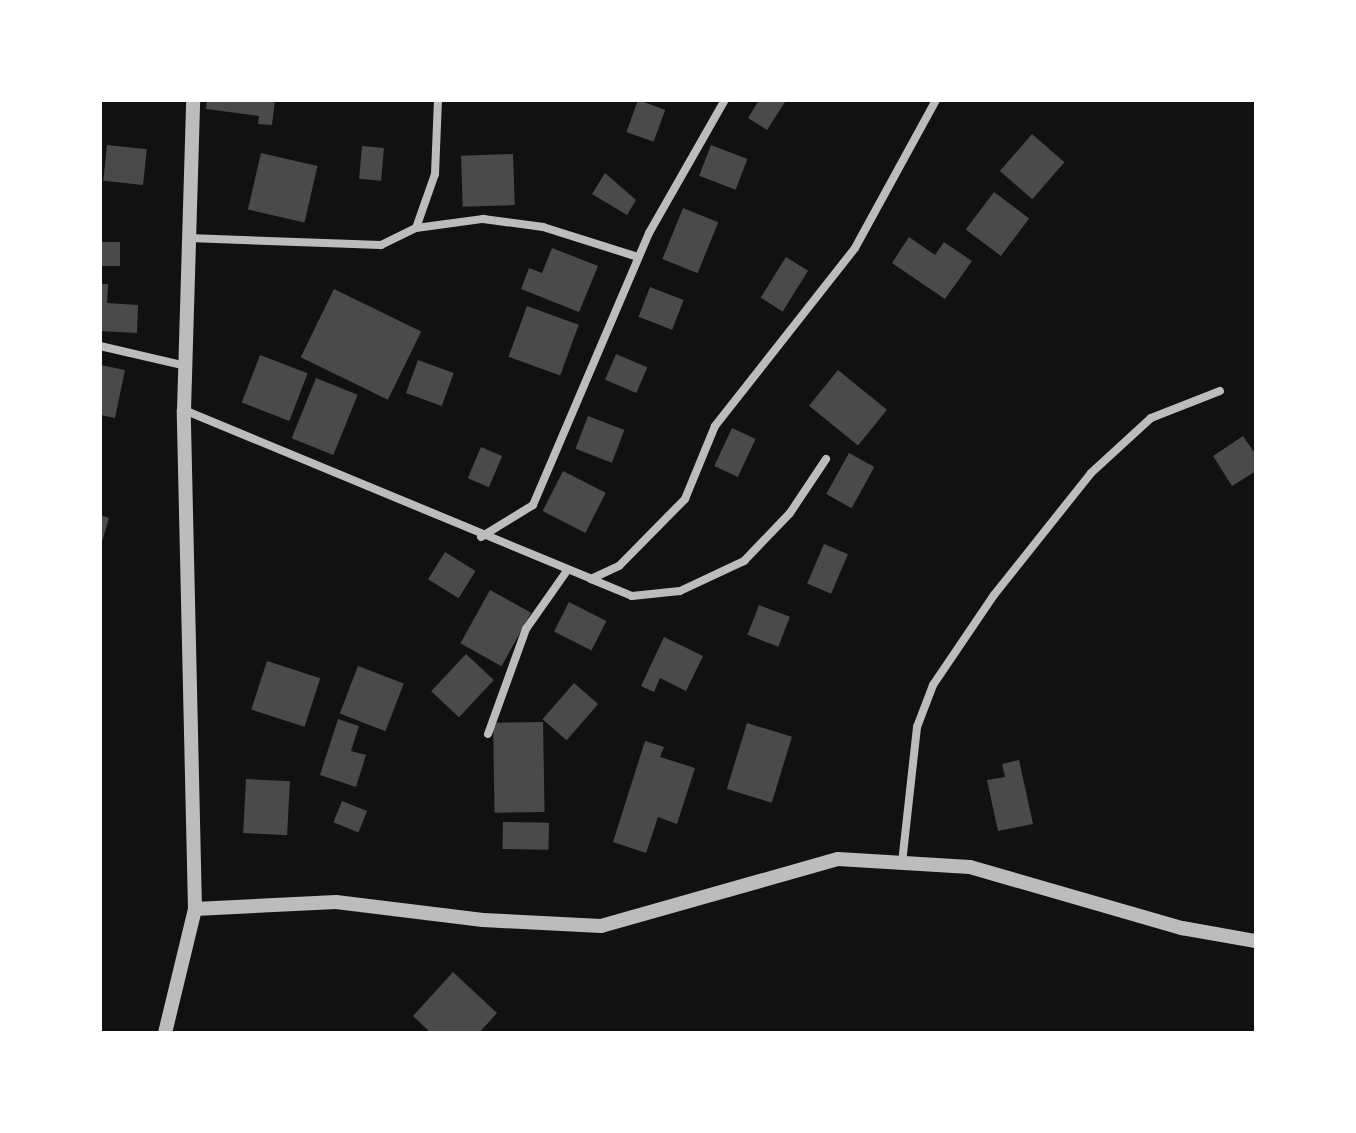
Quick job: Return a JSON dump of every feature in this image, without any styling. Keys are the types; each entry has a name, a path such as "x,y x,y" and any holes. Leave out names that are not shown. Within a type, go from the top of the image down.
{"street":[{"path":"165,1033 195,909 184,410 193,100"},
{"path":"416,228 435,174 438,100"},
{"path":"481,537 533,505 638,257 725,100"},
{"path":"591,579 619,566 685,499 715,426 855,248 936,100"},
{"path":"189,238 381,245 416,228 483,219 543,227 638,257"},
{"path":"100,346 187,366"},
{"path":"902,863 917,727 933,685 994,595 1091,473 1151,418 1220,391"},
{"path":"184,410 290,451 481,537 632,596 680,591 744,561 790,513 826,459"},
{"path":"488,734 526,629 566,572"},
{"path":"195,909 336,902 483,920 601,926 838,859 970,867 1182,928 1256,941"}],"building":[{"path":"207,100 275,100 272,125 258,124 259,116 206,109"},
{"path":"638,100 665,110 654,142 626,132"},
{"path":"759,100 785,102 767,130 748,118"},
{"path":"1032,134 1064,162 1032,199 1000,171"},
{"path":"107,145 147,149 143,185 103,181"},
{"path":"711,145 747,159 736,190 699,176"},
{"path":"362,146 384,148 381,181 359,179"},
{"path":"261,153 318,166 304,223 248,210"},
{"path":"513,154 515,205 463,207 461,156"},
{"path":"605,173 636,200 627,215 592,194"},
{"path":"994,192 1029,218 1001,256 966,230"},
{"path":"683,208 718,222 698,273 662,259"},
{"path":"909,237 935,255 944,242 972,261 945,299 892,263"},
{"path":"100,242 120,242 120,266 100,266"},
{"path":"552,248 598,266 579,312 521,289 529,268 542,273"},
{"path":"786,257 808,271 783,311 761,298"},
{"path":"100,284 108,284 107,303 138,305 137,333 100,331"},
{"path":"650,287 684,300 672,330 639,317"},
{"path":"334,289 421,332 388,400 301,357"},
{"path":"527,306 579,325 560,376 509,357"},
{"path":"616,354 647,367 636,393 605,380"},
{"path":"260,355 308,373 289,421 242,403"},
{"path":"418,360 454,373 442,406 406,393"},
{"path":"100,365 125,370 115,418 100,415"},
{"path":"838,370 887,410 858,445 809,406"},
{"path":"316,378 358,395 333,455 292,438"},
{"path":"588,416 624,430 612,463 575,449"},
{"path":"732,428 756,439 738,477 714,466"},
{"path":"1243,436 1256,455 1256,471 1232,486 1213,456"},
{"path":"481,447 502,456 489,487 468,478"},
{"path":"849,453 874,467 852,508 826,494"},
{"path":"563,471 606,493 585,533 543,511"},
{"path":"100,515 109,518 101,545 100,545"},
{"path":"824,544 848,554 831,594 807,584"},
{"path":"445,552 476,571 459,598 428,579"},
{"path":"490,590 531,613 502,666 460,643"},
{"path":"569,602 606,621 591,650 554,631"},
{"path":"759,605 790,617 778,647 748,635"},
{"path":"664,637 703,656 686,691 660,678 654,692 641,686"},
{"path":"466,654 494,680 459,717 431,691"},
{"path":"267,661 320,678 304,727 251,710"},
{"path":"358,666 404,684 385,731 340,714"},
{"path":"574,683 598,704 567,740 543,719"},
{"path":"338,719 359,726 351,751 366,755 356,787 320,775"},
{"path":"543,722 545,812 495,813 493,723"},
{"path":"747,723 792,737 772,803 727,789"},
{"path":"645,741 664,747 660,757 695,768 677,824 658,817 646,853 613,842"},
{"path":"1019,760 1033,824 998,831 987,780 1005,777 1002,764"},
{"path":"246,779 290,781 287,835 243,833"},
{"path":"342,801 367,811 358,832 333,822"},
{"path":"503,822 549,823 549,850 503,849"},
{"path":"453,972 497,1013 479,1033 431,1033 413,1016"}]}
